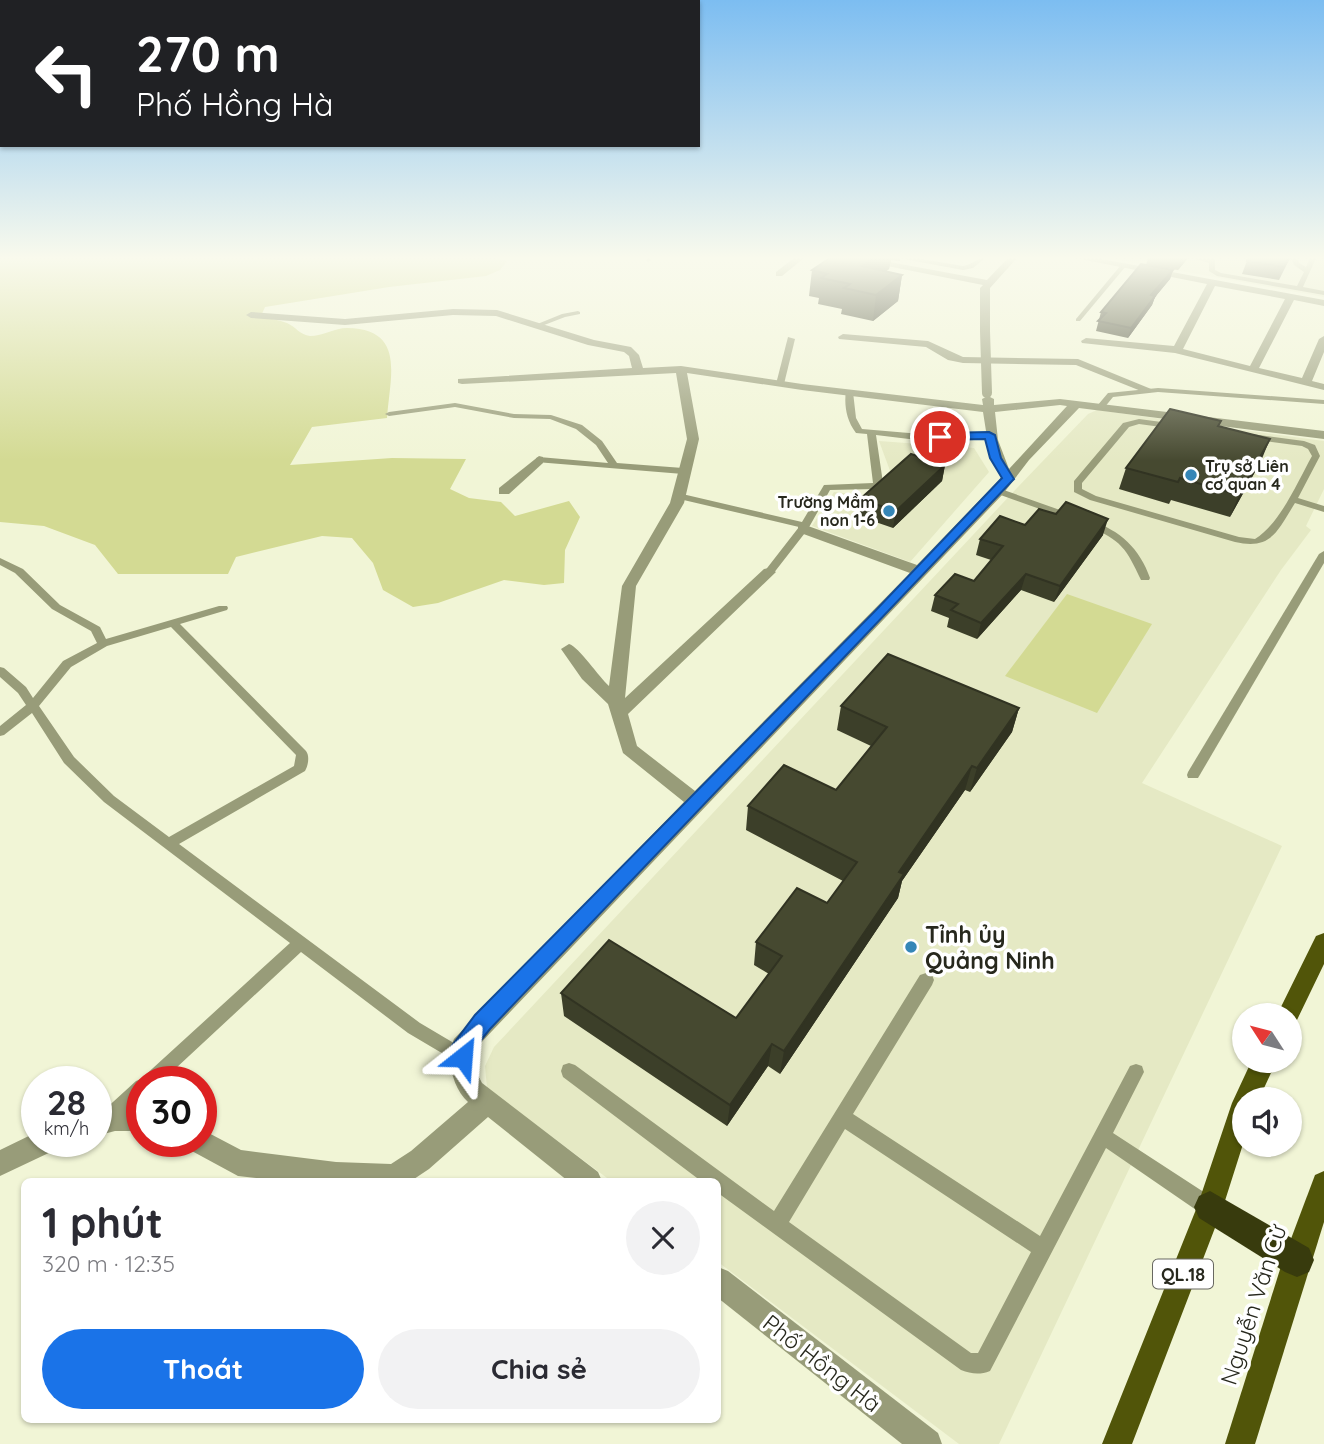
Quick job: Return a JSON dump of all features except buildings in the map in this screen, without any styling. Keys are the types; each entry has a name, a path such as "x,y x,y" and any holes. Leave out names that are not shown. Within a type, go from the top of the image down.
{"highway":[{"path":"1210,1207 1297,1260"}],"main road":[{"path":"1294,1003 1324,942"},
{"name":"QL.18","path":"1117,1444 1210,1207 1232,1140"},
{"name":"Nguyễn Văn Cừ","path":"1240,1444 1297,1260 1324,1184"}],"street":[{"path":"541,325 592,343 626,349 634,355 639,369"},
{"path":"985,325 989,435 1003,485"},
{"path":"1177,350 1190,325"},
{"path":"1253,370 1277,325"},
{"path":"842,337 928,344 952,358 963,360 1078,362 1150,391"},
{"path":"1306,383 1324,339"},
{"path":"1086,341 1177,350 1324,387"},
{"path":"461,381 639,369 681,369 780,384 989,409 1043,402 1076,404 1324,435"},
{"path":"681,369 693,439 677,503 629,586 618,708 629,749 697,802"},
{"path":"585,1178 473,1091 463,1070 462,1047 483,1022 1003,485 1076,404"},
{"path":"504,491 539,460"},
{"path":"804,528 919,571"},
{"path":"618,708 769,572"},
{"path":"569,649 618,708"},
{"path":"217,1151 238,1163 336,1175 394,1177 421,1160 487,1102"},
{"path":"0,1163 21,1153"},
{"name":"Phố Hồng Hà","path":"721,1283 927,1444"}],"lane":[{"path":"780,384 791,339"},
{"path":"1101,406 1111,395 1150,391 1244,394 1324,402"},
{"path":"849,392 854,425 859,431 940,437 989,435"},
{"path":"390,414 455,405 514,416 551,417 579,427 600,443 614,465"},
{"path":"1139,421 1312,447 1316,456 1293,500 1263,539 1251,542 1093,498 1076,487 1126,425 1139,421"},
{"path":"769,572 804,528 827,487 865,487 875,486 878,482 871,433"},
{"path":"539,460 683,471"},
{"path":"1003,485 1110,533 1132,549 1140,560 1145,578"},
{"path":"678,496 804,528"},
{"path":"1293,500 1324,509"},
{"path":"1193,775 1324,554"},
{"path":"0,561 19,571 56,607 96,629 103,644"},
{"path":"0,732 33,706 67,664 103,644 223,608"},
{"path":"168,844 300,768 302,754 173,623"},
{"path":"0,671 22,690 69,760 109,799 414,1028 463,1057"},
{"path":"165,1066 300,943"},
{"path":"776,1225 926,980"},
{"path":"569,1071 712,1178"},
{"path":"721,1185 968,1363 983,1364 1136,1072"},
{"path":"112,1112 126,1100"},
{"path":"842,1117 1043,1250"},
{"path":"1102,1136 1210,1207"}],"shaded area":[{"name":"Tỉnh ủy Quảng Ninh","path":"1097,410 1324,441 1324,489 1306,526 1311,530 1281,570 1142,783 1282,846 999,1444 959,1444 721,1264 721,1178 607,1178 487,1088 485,1066 494,1047 1088,414"},
{"name":"Trường Mầm non 1-6","path":"879,441 974,448 989,472 910,562 812,526 834,492 871,496 892,476"}],"green space":[{"path":"0,325 290,325 310,336 342,328 366,330 379,337 390,358 387,418 312,427 290,465 392,458 466,459 450,489 469,498 501,502 515,516 569,501 580,517 565,550 564,583 544,585 504,580 438,603 413,607 383,590 373,563 352,538 322,536 236,557 228,574 118,574 95,545 44,526 0,522"},
{"path":"1067,594 1152,624 1097,713 1005,676"}],"place":[{"name":"Trụ sở Liên cơ quan 4","path":"1191,475"},
{"name":"Trường Mầm non 1-6","path":"889,511"},
{"name":"Tỉnh ủy Quảng Ninh","path":"911,947"}],"route":[{"path":"463,1057 462,1047 483,1022 1008,479 995,458 989,435 940,437"}]}
